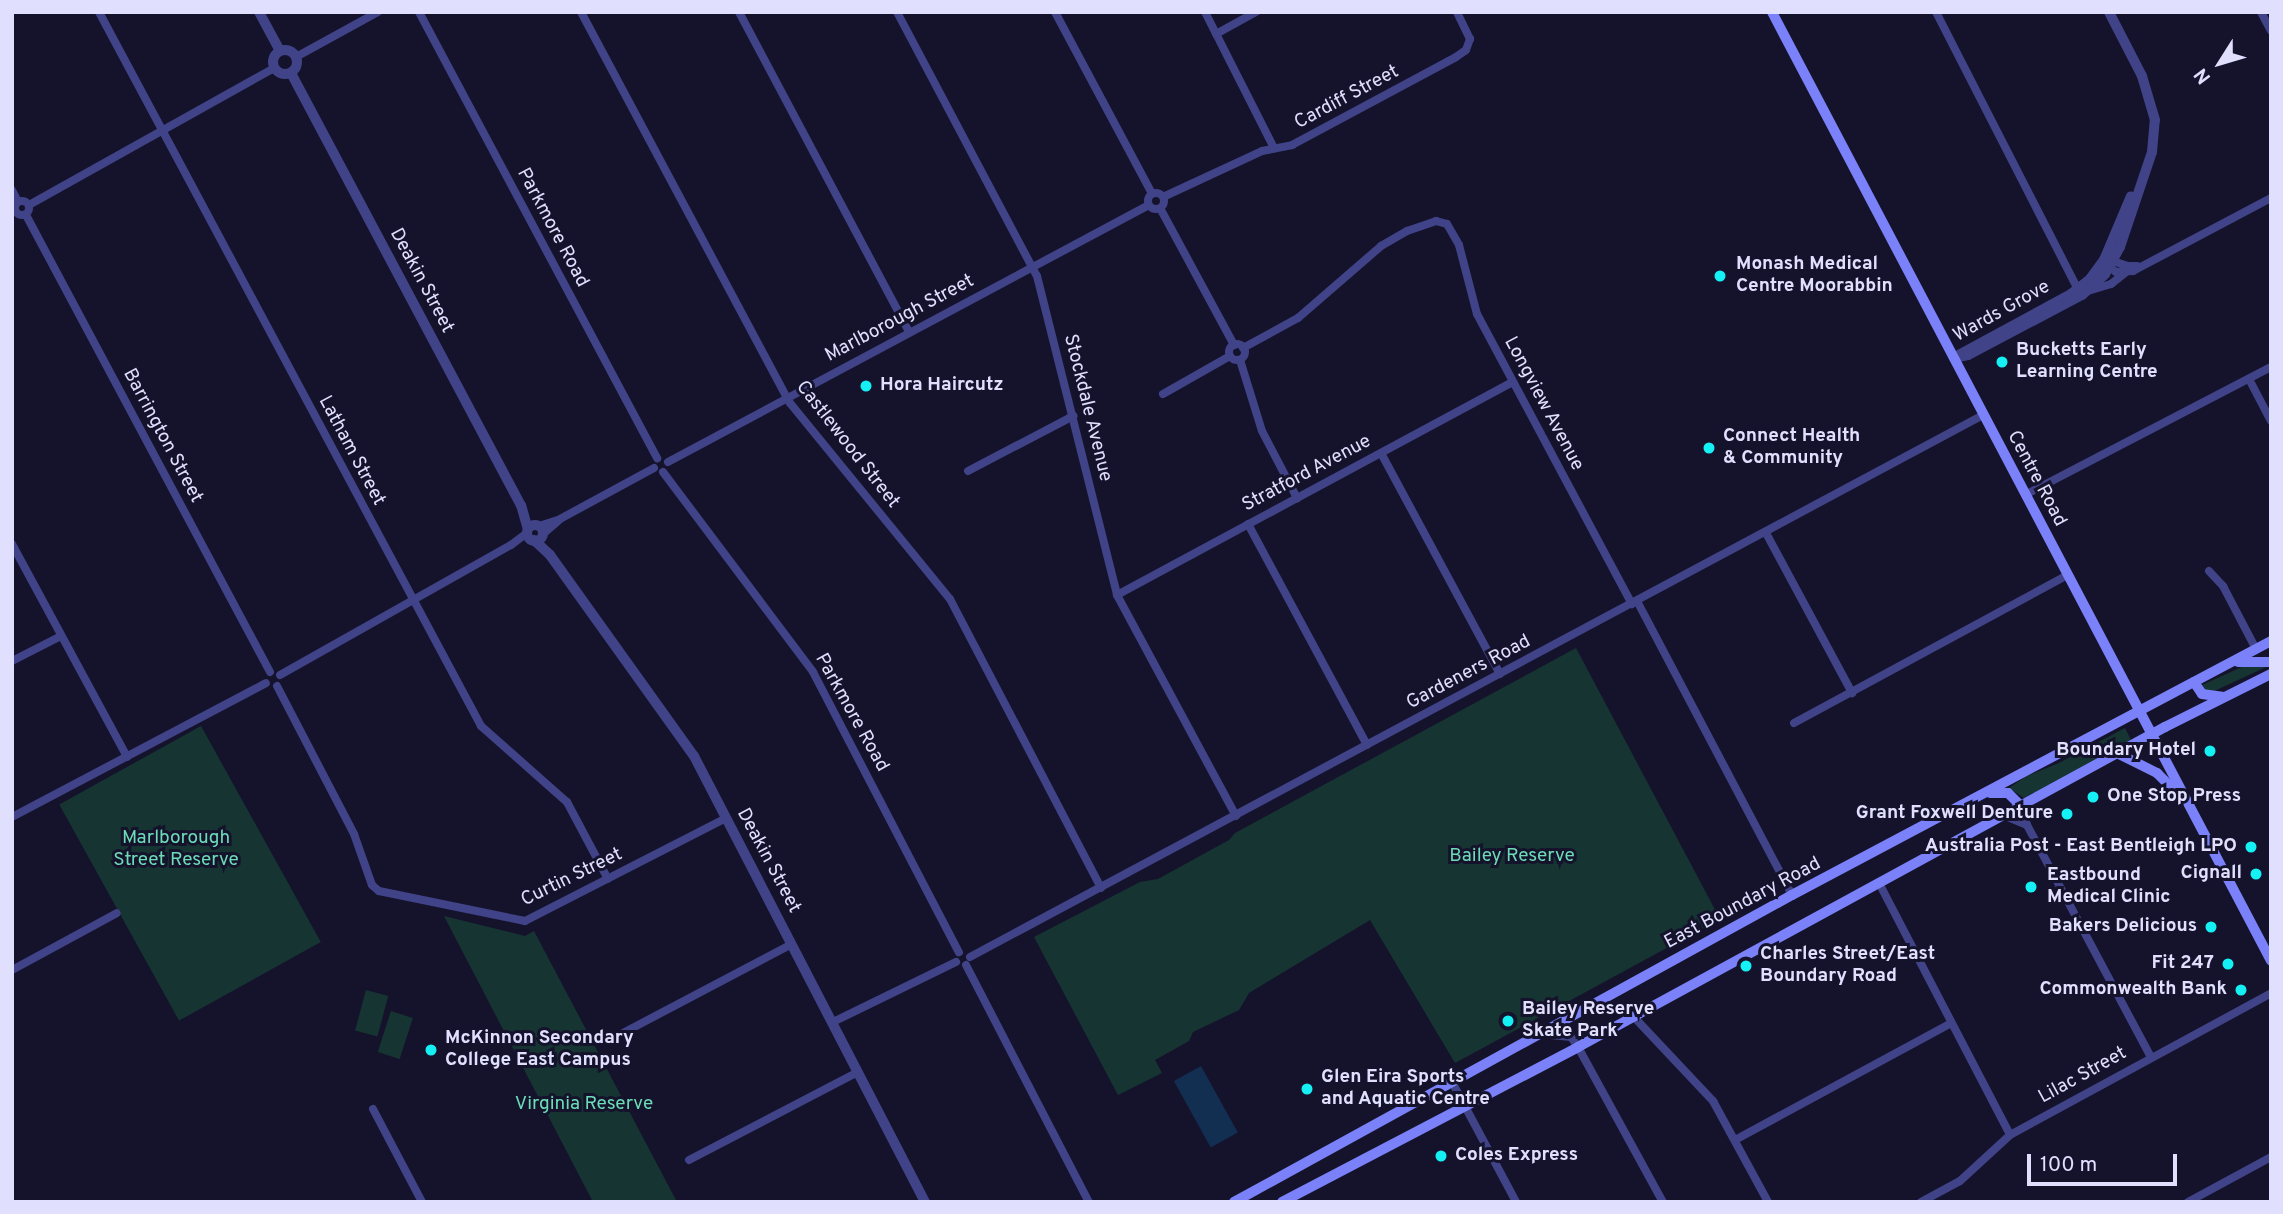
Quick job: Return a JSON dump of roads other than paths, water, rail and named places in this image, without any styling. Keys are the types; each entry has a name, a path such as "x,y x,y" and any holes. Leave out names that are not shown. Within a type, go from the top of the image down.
{"main road":[{"name":"Centre Road","path":"1772,12 2271,961"},
{"name":"East Boundary Road","path":"1234,1202 1792,895 2271,641"},
{"path":"2222,667 2247,660 2271,662"},
{"path":"1282,1202 1304,1197 1464,1105 2118,753 2271,674"},
{"path":"2194,682 2202,694 2224,697"},
{"path":"2118,753 2157,773 2187,803"},
{"path":"1983,794 2005,792 2021,806"}],"street":[{"name":"Latham Street","path":"99,12 481,726 567,802 608,879"},
{"path":"259,12 280,51"},
{"path":"296,57 377,12"},
{"name":"Parkmore Road","path":"419,12 657,458"},
{"name":"Castlewood Street","path":"581,12 787,398 950,599 1101,888"},
{"path":"739,12 909,332"},
{"name":"Stockdale Avenue","path":"897,12 1033,266 1117,595 1236,816"},
{"path":"1055,12 1152,194 1149,205 1160,208"},
{"path":"1205,12 1274,148"},
{"path":"1216,33 1256,12"},
{"name":"Cardiff Street","path":"1163,197 1262,151 1292,145 1464,52 1469,39 1457,12"},
{"path":"1936,12 2082,291"},
{"path":"2102,12 2142,90 2149,128 2131,199 2109,263"},
{"path":"2082,291 2109,263 2147,167 2155,120 2148,88 2109,12"},
{"path":"2261,12 2271,31"},
{"path":"280,51 289,51 296,57 297,66 291,73 282,74 274,68 273,58 280,51"},
{"path":"15,209 26,215 29,205 274,68"},
{"name":"Deakin Street","path":"291,73 535,533 687,745 858,1072 922,1201"},
{"path":"12,190 15,209"},
{"path":"1152,194 1163,197 1160,208 1234,345 1243,348 1244,356 1240,360"},
{"path":"2082,291 2111,284 2125,273 2271,198"},
{"path":"15,209 26,202 29,205"},
{"name":"Marlborough Street","path":"668,462 1149,205"},
{"name":"Barrington Street","path":"26,215 270,672"},
{"name":"Longview Avenue","path":"1243,348 1298,318 1381,246 1407,231 1436,221 1447,224 1454,231 1477,314 1792,895"},
{"path":"2109,263 2140,266"},
{"path":"2109,263 2125,273"},
{"name":"Wards Grove","path":"1954,358 1968,355 2082,291"},
{"path":"1230,356 1230,348 1234,345"},
{"path":"1230,356 1240,360"},
{"path":"1163,394 1230,356"},
{"path":"1240,360 1262,431 1297,498"},
{"path":"2025,495 2271,367"},
{"path":"2249,379 2271,421"},
{"name":"Stratford Avenue","path":"1117,595 1512,382"},
{"name":"Gardeners Road","path":"968,961 1983,415"},
{"path":"968,471 1073,416"},
{"path":"1381,453 1500,674"},
{"path":"12,817 266,683 270,672 280,675 654,468 657,458 668,462 663,472 654,468"},
{"name":"Parkmore Road","path":"663,472 813,672 959,952"},
{"path":"1248,524 1367,745"},
{"path":"1766,533 1852,693"},
{"path":"12,544 127,757"},
{"path":"2209,571 2223,586 2256,649"},
{"path":"1794,723 2068,575"},
{"path":"12,662 61,636"},
{"path":"266,683 276,686 280,683 280,675"},
{"name":"Curtin Street","path":"276,686 354,834 372,885 379,891 516,921 533,919 726,818"},
{"path":"2021,806 2026,825 2151,1057"},
{"path":"2003,816 2026,825"},
{"path":"1879,883 2010,1135"},
{"path":"12,970 117,913"},
{"path":"623,1033 792,944"},
{"path":"956,962 959,952 965,952 1089,1202"},
{"path":"832,1022 956,962 968,961"},
{"name":"Lilac Street","path":"1921,1202 1960,1181 2010,1135 2271,993"},
{"path":"1633,1016 1713,1101 1768,1202"},
{"path":"1735,1140 1951,1023"},
{"path":"1541,1034 1571,1037 1578,1046 1663,1202"},
{"path":"689,1160 858,1072"},
{"path":"1452,1082 1516,1202"},
{"path":"373,1109 422,1202"},
{"path":"2188,1202 2271,1157"}],"water":[{"path":"1201,1066 1238,1132 1211,1148 1174,1081"}],"place":[{"name":"Monash Medical Centre Moorabbin","path":"1720,276"},
{"name":"Bucketts Early Learning Centre","path":"2002,362"},
{"name":"Hora Haircutz","path":"866,386"},
{"name":"Connect Health & Community","path":"1709,448"},
{"name":"Boundary Hotel","path":"2210,751"},
{"name":"One Stop Press","path":"2093,797"},
{"name":"Grant Foxwell Denture","path":"2067,814"},
{"name":"Australia Post - East Bentleigh LPO","path":"2251,847"},
{"name":"Cignall","path":"2256,874"},
{"name":"Eastbound Medical Clinic","path":"2031,887"},
{"name":"Bakers Delicious","path":"2211,927"},
{"name":"Fit 247","path":"2228,964"},
{"name":"Charles Street/East Boundary Road","path":"1746,966"},
{"name":"Commonwealth Bank","path":"2241,990"},
{"name":"Bailey Reserve Skate Park","path":"1508,1021"},
{"name":"McKinnon Secondary College East Campus","path":"431,1050"},
{"name":"Glen Eira Sports and Aquatic Centre","path":"1307,1089"},
{"name":"Coles Express","path":"1441,1156"}],"park label":[{"name":"Marlborough Street Reserve","path":"176,850"},
{"name":"Bailey Reserve","path":"1512,857"},
{"name":"Virginia Reserve","path":"584,1105"}]}
